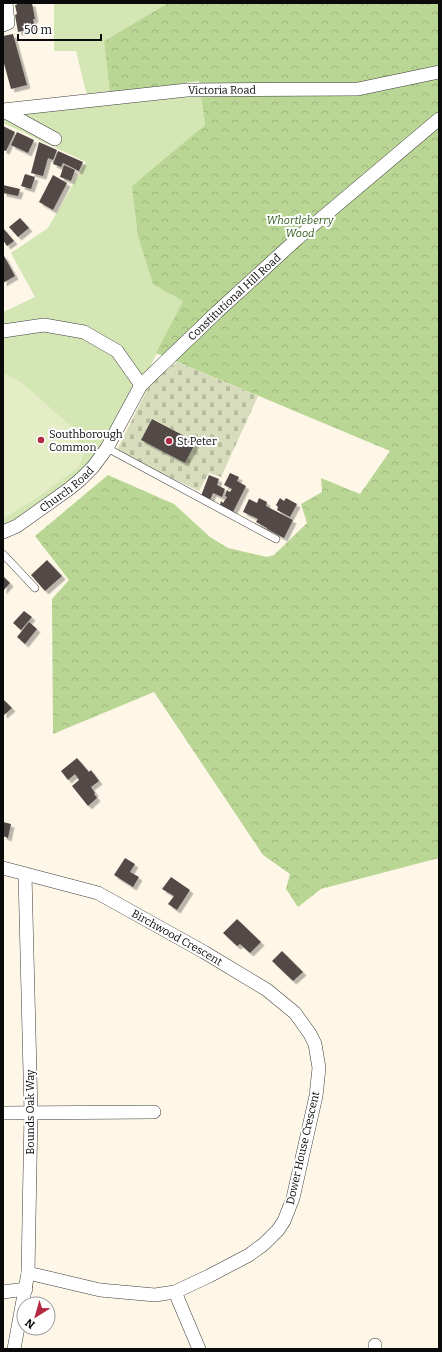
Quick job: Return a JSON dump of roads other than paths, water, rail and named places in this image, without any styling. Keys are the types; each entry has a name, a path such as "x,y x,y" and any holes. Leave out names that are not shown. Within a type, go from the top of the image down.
{"street":[{"path":"3,26 8,23 6,3"},
{"name":"Victoria Road","path":"3,111 187,90 358,90 439,72"},
{"path":"3,111 55,139"},
{"name":"Constitutional Hill Road","path":"141,384 298,238 439,119"},
{"path":"3,331 44,325 84,332 117,351 141,384"},
{"name":"Church Road","path":"3,532 17,526 69,489 93,467 107,448 141,384"},
{"name":"Birchwood Crescent","path":"3,868 98,893 204,952 268,990 295,1012 310,1034"},
{"name":"Bounds Oak Way","path":"14,1349 28,1273 31,1113 25,874"},
{"name":"Dower House Crescent","path":"28,1273 100,1290 155,1295 175,1292 249,1255 264,1244 278,1230 284,1221 293,1198 316,1096 319,1068 315,1044 310,1034"},
{"path":"3,1113 154,1112"},
{"path":"3,1292 26,1289"},
{"path":"175,1292 199,1349"}],"lane":[{"path":"107,448 276,539"},
{"path":"3,554 35,588"}],"place":[{"name":"Southborough Common","path":"41,440"},
{"name":"St Peter","path":"169,441"}],"park label":[{"name":"Whortleberry Wood","path":"300,226"}]}
